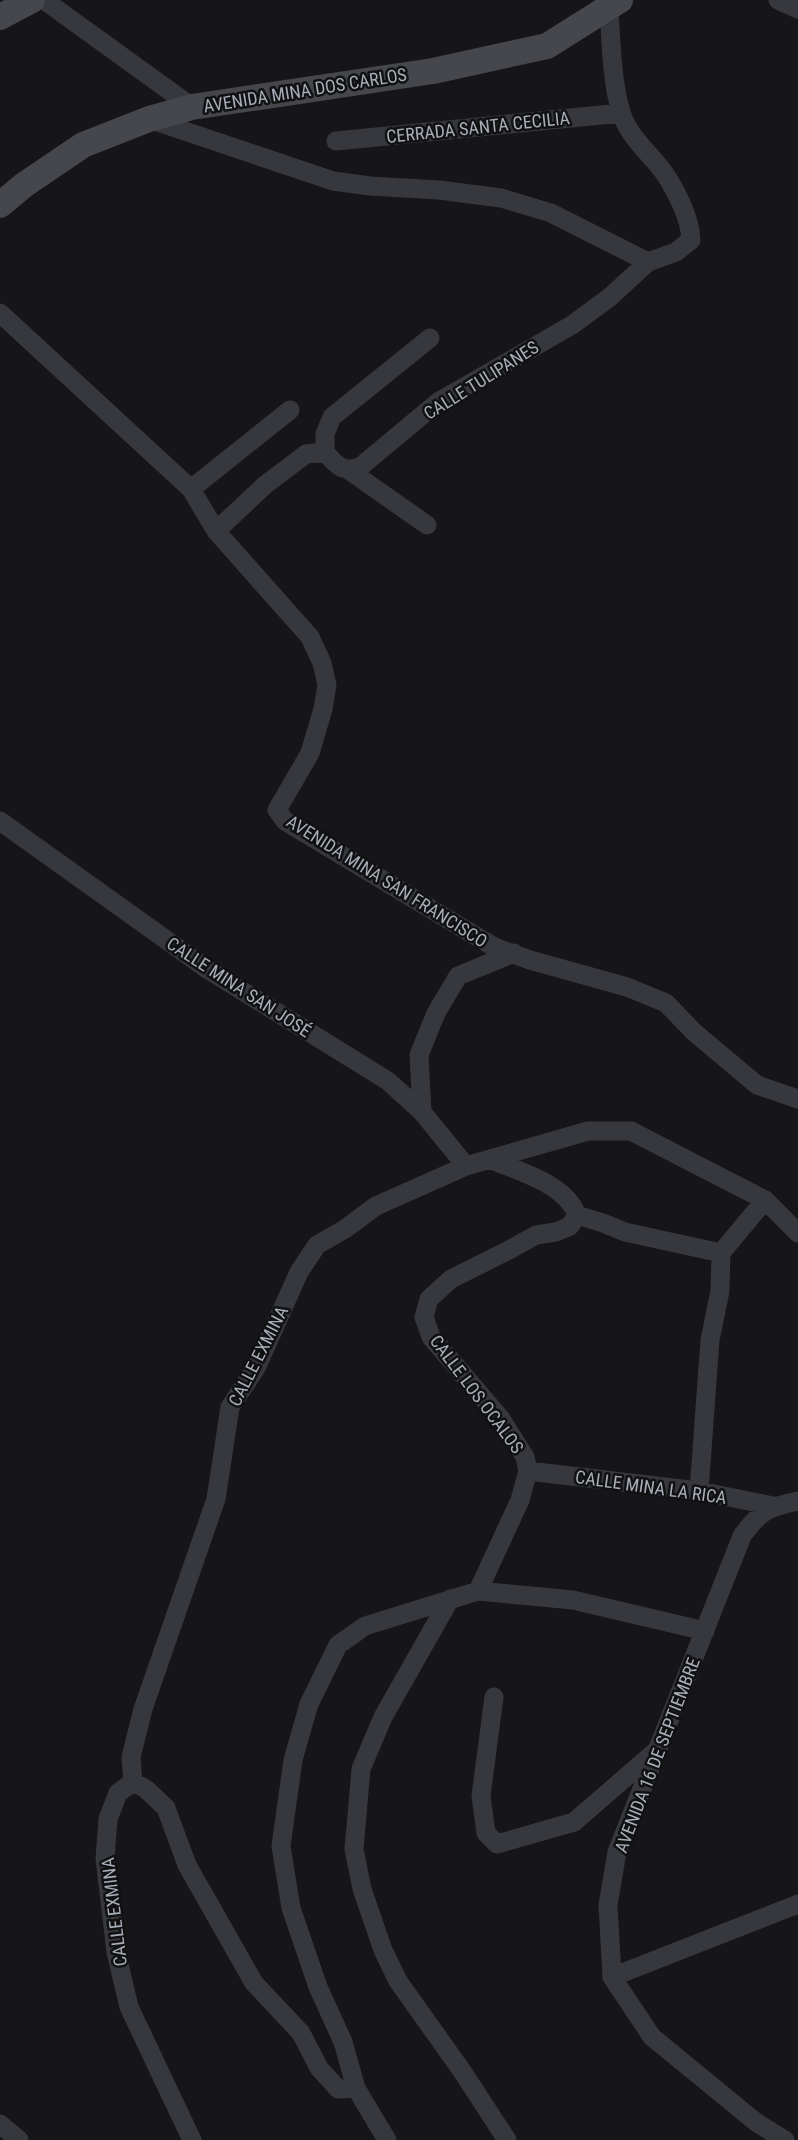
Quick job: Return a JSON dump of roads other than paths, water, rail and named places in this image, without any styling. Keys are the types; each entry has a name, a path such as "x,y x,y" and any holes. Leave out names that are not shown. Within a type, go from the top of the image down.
{"street":[{"path":"0,17 32,0"},
{"path":"44,0 192,107"},
{"path":"778,0 798,9"},
{"path":"149,119 333,181 501,198 551,213 648,262 676,252 691,240 690,227 664,174 636,143 621,113 614,73 615,5"},
{"name":"AVENIDA MINA DOS CARLOS","path":"0,205 83,145 149,119 192,107 433,71 547,46 615,5"},
{"name":"CERRADA SANTA CECILIA","path":"336,141 621,113"},
{"name":"CALLE TULIPANES","path":"350,471 370,460 438,402 572,325 610,297 648,262"},
{"name":"AVENIDA MINA SAN FRANCISCO","path":"0,313 191,489 215,530 310,637 322,663 327,685 310,753 277,810 285,821 494,947 530,960 627,986 666,1003 694,1032 757,1085 798,1099"},
{"path":"427,525 350,471 338,467 325,452 326,433 332,417 430,338"},
{"path":"191,489 290,411"},
{"path":"215,530 265,485 306,454 325,452"},
{"name":"CALLE MINA SAN JOSÉ","path":"0,821 207,969 388,1081 422,1112 466,1166"},
{"path":"422,1112 419,1055 436,1013 458,976 514,953"},
{"name":"CALLE EXMINA","path":"192,2140 129,2007 116,1952 105,1859 108,1819 118,1793 133,1782 131,1756 143,1709 216,1499 230,1406 256,1368 299,1272 317,1245 376,1206 466,1166 588,1131 631,1131 765,1200 798,1233"},
{"path":"492,1160 557,1189 573,1203 577,1215 625,1232 721,1253"},
{"path":"699,1491 710,1340 720,1291 721,1253 765,1200"},
{"name":"CALLE LOS OCALOS","path":"478,1591 520,1500 528,1471 525,1457 500,1419 431,1337 424,1317 429,1300 451,1279 536,1235 556,1232 569,1226 577,1215"},
{"name":"CALLE MINA LA RICA","path":"528,1471 699,1491 773,1506"},
{"path":"773,1506 798,1501"},
{"name":"AVENIDA 16 DE SEPTIEMBRE","path":"612,1977 608,1905 617,1852 743,1536 754,1519 773,1506"},
{"path":"387,2140 356,2088 343,2042 318,1987 292,1908 281,1846 293,1760 309,1704 338,1645 365,1626 478,1591 573,1600 705,1631"},
{"path":"450,1599 383,1717 361,1769 354,1849 362,1889 383,1950 398,1981 507,2140"},
{"path":"494,1697 481,1796 486,1833 497,1844 574,1822 658,1750"},
{"path":"133,1782 146,1789 166,1808 187,1865 254,1983 301,2033 319,2068 338,2090 356,2088"},
{"path":"785,2140 757,2123 652,2037 612,1977 798,1904"},
{"path":"0,2124 19,2140"}]}
